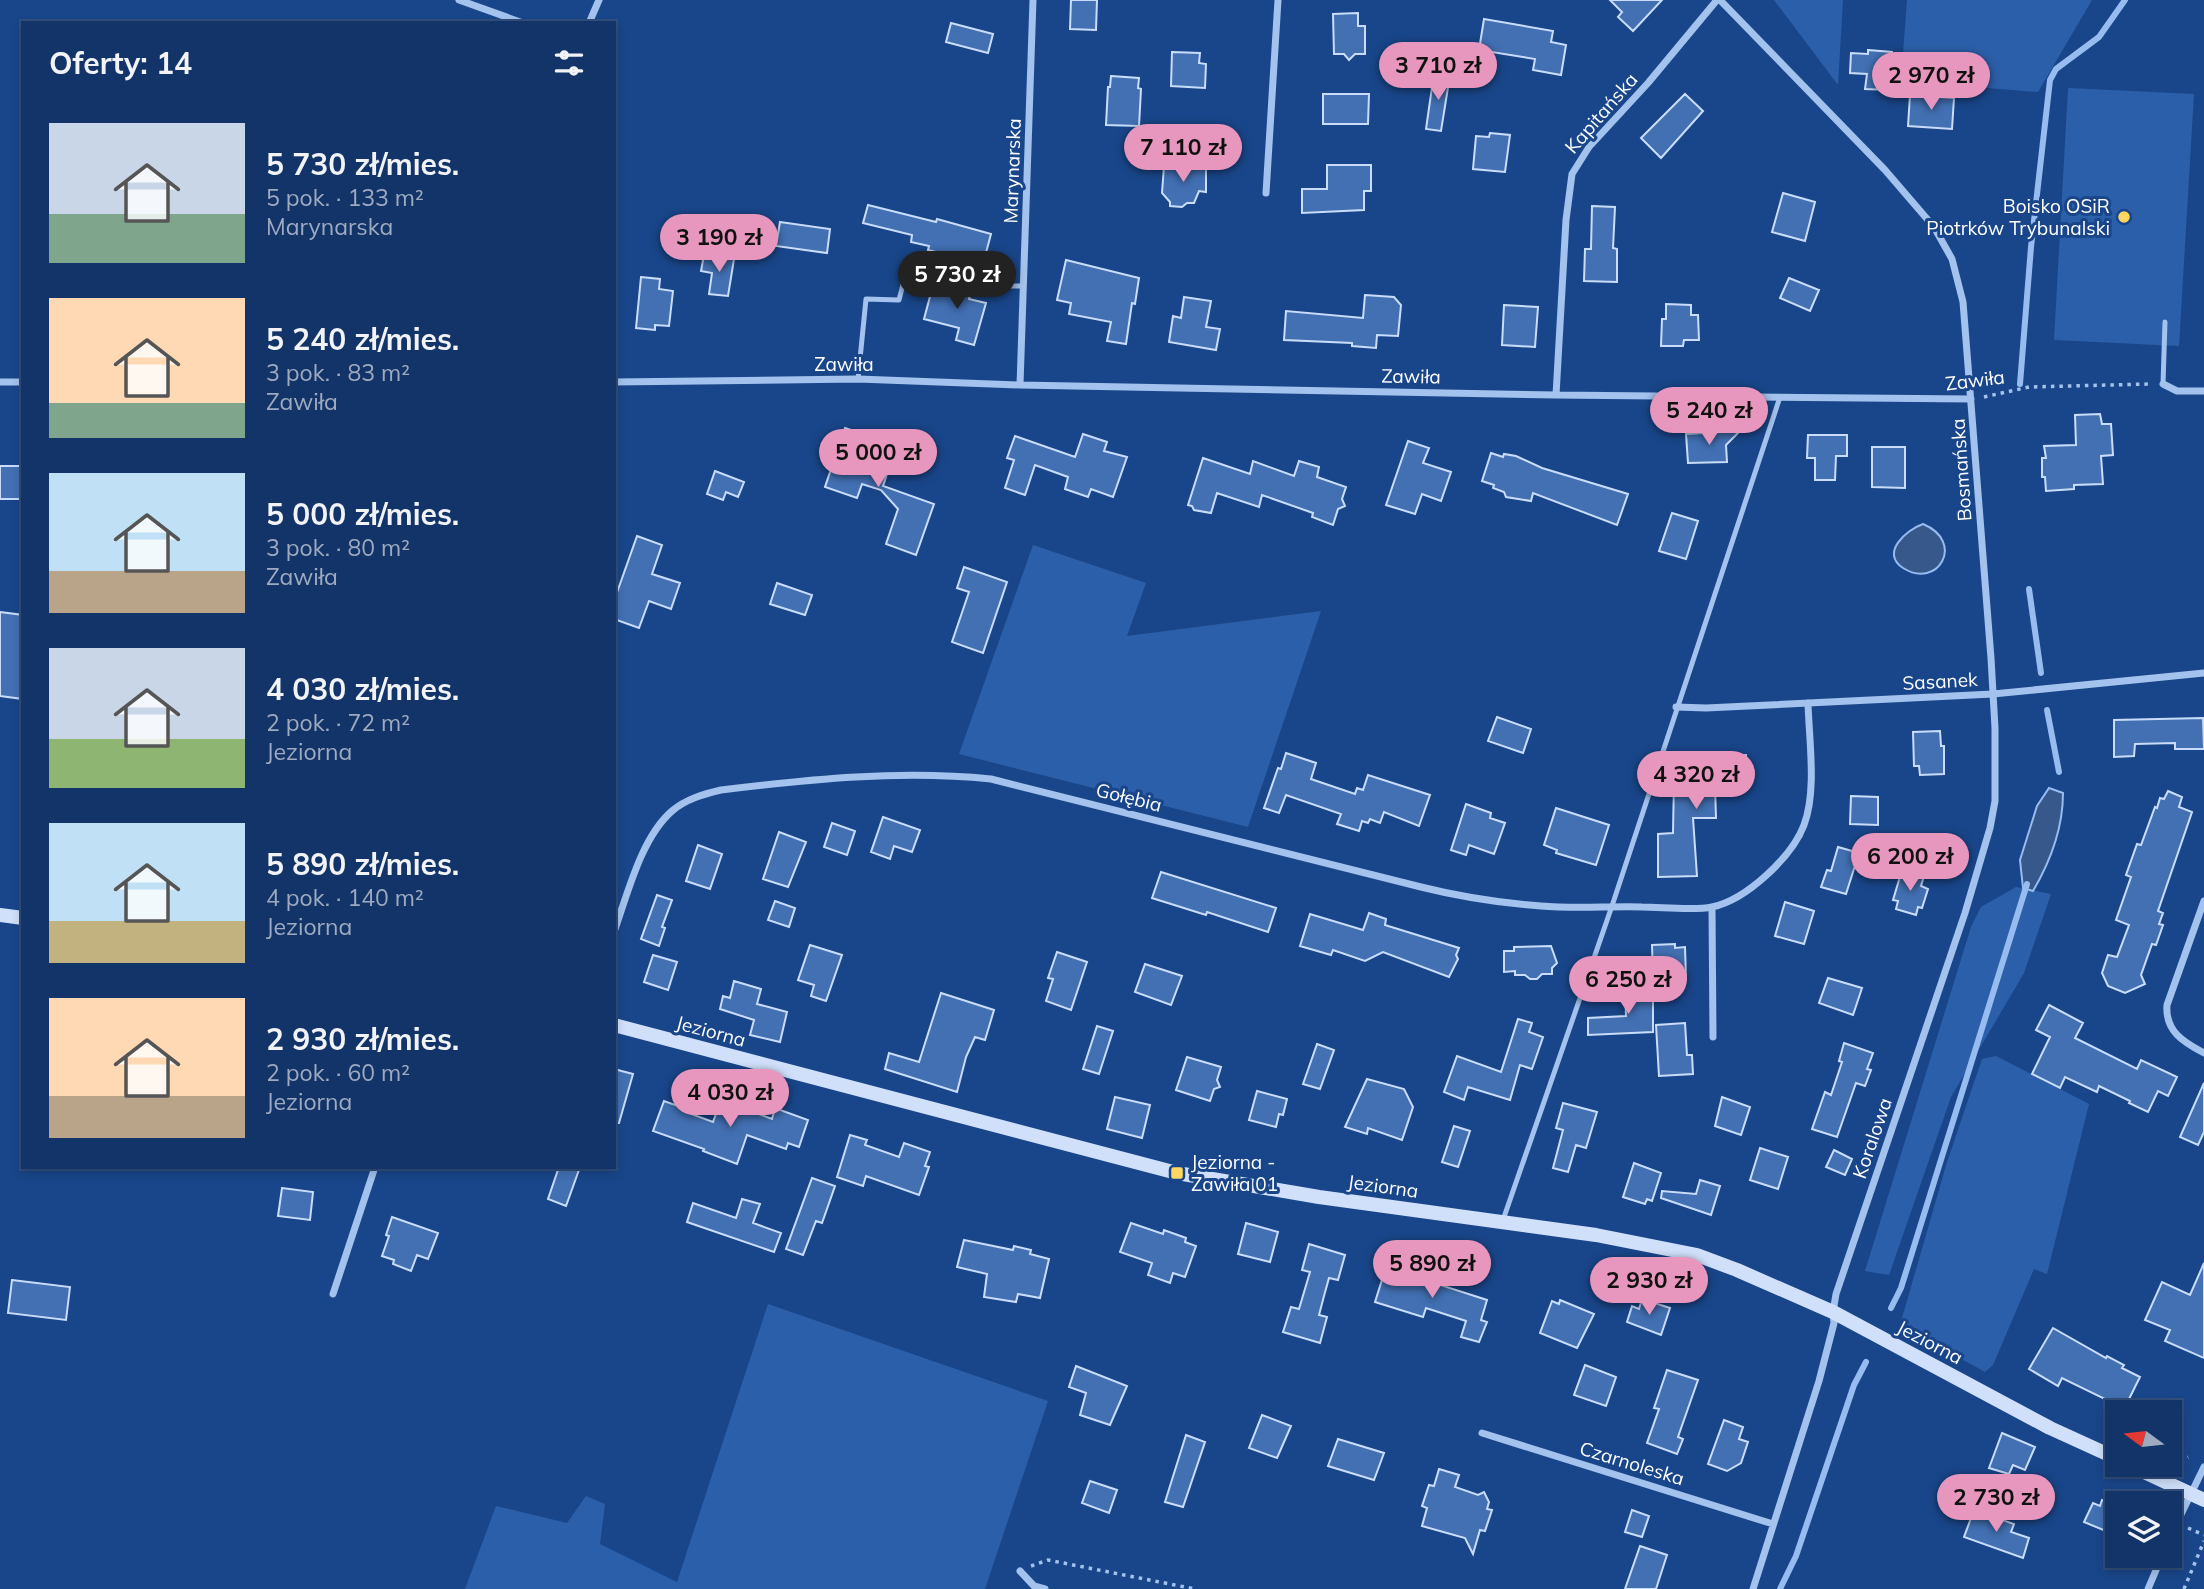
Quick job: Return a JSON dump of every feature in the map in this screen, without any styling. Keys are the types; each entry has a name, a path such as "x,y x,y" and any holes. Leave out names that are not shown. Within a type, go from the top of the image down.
{"street":[{"path":"459,0 517,21"},
{"path":"590,21 599,0"},
{"name":"Marynarska","path":"1020,385 1033,0"},
{"path":"1266,193 1278,0"},
{"name":"Kapitańska","path":"1556,395 1566,220 1572,174 1589,147 1648,83 1718,0"},
{"name":"Bosmańska","path":"1718,0 1885,170 1934,226 1952,259 1961,286 1993,694"},
{"name":"Zawiła","path":"616,382 859,379 1020,385 1556,395 1971,399"},
{"path":"0,382 21,382"},
{"path":"2163,384 2176,391 2204,391"},
{"name":"Sasanek","path":"1676,707 1690,709 1993,694 2204,673"},
{"name":"Koralowa","path":"1753,1589 1819,1381 1834,1323 1836,1294 1965,913 1990,828 1996,792 1993,694"},
{"name":"Gołębia","path":"616,927 646,845 659,823 674,809 702,794 722,790 845,776 958,776 991,779 1490,902 1544,907 1712,907 1741,894 1776,867 1797,840 1805,823 1810,804 1808,703"},
{"path":"2204,901 2166,1014 2176,1036 2204,1053"},
{"path":"1712,907 1713,1037"},
{"path":"0,915 21,918"},
{"name":"Jeziorna","path":"616,1026 1177,1173 1319,1197 1633,1241 1697,1255 1833,1312 2050,1428 2105,1454"},
{"path":"333,1294 374,1169"},
{"name":"Czarnoleska","path":"1482,1433 1773,1524"},
{"path":"2182,1520 2198,1497 2204,1466"},
{"path":"2155,1477 2198,1497"},
{"path":"2148,1589 2157,1568"},
{"path":"1020,1571 1034,1586 1045,1589"}],"lane":[{"path":"859,379 866,299 899,300 909,261 1004,286 1023,286"},
{"path":"2163,384 2165,322"},
{"path":"1503,1221 1612,906 1780,397"}],"path":[{"name":"Zawiła","path":"1971,399 2029,387 2163,384"},
{"path":"2184,1589 2204,1541"},
{"path":"1020,1571 1048,1560 1195,1589"}],"shaded area":[{"path":"1774,0 1843,0 1838,85"},
{"path":"1907,0 2092,0 2038,92 1901,81"},
{"name":"Boisko OSiR Piotrków Trybunalski","path":"2068,88 2194,94 2179,346 2054,340"},
{"path":"1923,524 1936,532 1943,542 1945,552 1936,568 1927,573 1916,573 1903,568 1897,562 1895,549 1909,531"},
{"path":"1033,545 1146,583 1127,636 1321,611 1248,827 959,754"},
{"path":"2049,788 2063,793 2061,819 2050,856 2033,891 2023,888 2020,860 2037,806"},
{"path":"2016,887 2051,894 2024,973 1951,1097 1889,1275 1865,1271 1971,927 1981,907"},
{"path":"1996,1056 2089,1104 2047,1274 2034,1269 1993,1365 1985,1372 1900,1325 1947,1162 1982,1059"},
{"path":"768,1304 1048,1401 985,1589 465,1589 496,1506 567,1523 586,1496 605,1504 600,1544 677,1582"}],"building":[{"path":"1071,0 1097,0 1096,30 1070,29"},
{"path":"1610,0 1662,0 1633,31 1618,17 1622,12"},
{"path":"1358,13 1358,26 1365,26 1365,54 1355,54 1349,60 1344,54 1334,54 1333,14"},
{"path":"1484,19 1553,31 1551,42 1566,45 1561,75 1533,70 1535,59 1479,50"},
{"path":"951,23 993,34 988,53 946,42"},
{"path":"1868,50 1892,52 1889,90 1865,89 1867,74 1850,73 1851,53 1868,54"},
{"path":"1172,52 1200,53 1199,63 1206,64 1205,88 1171,86"},
{"path":"1434,73 1450,75 1441,131 1426,129"},
{"path":"1111,76 1139,78 1139,126 1106,125"},
{"path":"1323,94 1369,94 1368,124 1323,124"},
{"path":"1685,94 1703,111 1661,158 1641,138"},
{"path":"1910,95 1954,98 1952,129 1908,126"},
{"path":"1490,133 1510,135 1505,172 1473,169 1476,136 1489,137"},
{"path":"1327,165 1371,165 1371,191 1364,191 1364,210 1302,213 1302,189 1327,189"},
{"path":"1164,166 1206,167 1206,192 1199,191 1194,203 1187,203 1182,207 1170,206 1162,193"},
{"path":"1783,193 1815,202 1805,241 1772,232"},
{"path":"868,205 936,222 937,219 991,234 983,264 978,263 976,273 957,268 960,258 928,250 929,246 911,242 912,235 863,223"},
{"path":"1592,206 1615,207 1613,248 1617,249 1617,282 1584,281 1585,249 1591,249"},
{"path":"780,222 830,229 827,253 776,246"},
{"path":"704,255 734,259 728,296 709,294 712,273 701,271"},
{"path":"1066,260 1139,278 1126,344 1107,341 1111,322 1069,314 1071,303 1057,300"},
{"path":"641,277 660,279 659,289 673,291 669,326 655,325 655,330 636,328"},
{"path":"955,278 973,283 969,299 986,303 974,345 956,340 959,328 924,319 932,289 951,294"},
{"path":"1789,278 1819,290 1810,311 1780,298"},
{"path":"1365,295 1394,297 1401,305 1398,336 1377,335 1376,348 1352,346 1352,343 1284,340 1286,311 1363,318"},
{"path":"1184,297 1211,301 1206,327 1220,329 1216,350 1169,342 1173,316 1181,318"},
{"path":"1666,304 1691,305 1691,315 1698,315 1699,340 1684,340 1683,346 1661,346 1662,319 1666,319"},
{"path":"1504,305 1538,307 1535,347 1502,345"},
{"path":"2100,414 2102,424 2111,424 2113,455 2101,456 2103,484 2074,485 2074,489 2046,491 2045,477 2042,477 2042,458 2046,458 2044,446 2076,445 2075,415"},
{"path":"845,428 869,436 866,448 893,457 883,486 934,504 916,555 886,544 898,509 881,490 862,484 857,498 825,487"},
{"path":"1740,431 1726,445 1727,462 1688,463 1686,434"},
{"path":"1083,434 1107,442 1104,451 1127,457 1113,497 1091,489 1088,497 1065,489 1068,477 1035,465 1025,495 1005,488 1014,460 1007,458 1015,436 1075,457"},
{"path":"1808,435 1847,435 1847,456 1836,456 1835,480 1815,480 1815,458 1807,458"},
{"path":"1408,441 1429,448 1423,463 1451,472 1441,501 1422,494 1415,514 1386,505"},
{"path":"1872,447 1905,447 1905,488 1872,487"},
{"path":"1491,453 1503,457 1504,454 1516,456 1542,468 1628,494 1617,525 1533,493 1531,501 1506,497 1504,492 1493,488 1494,485 1482,481"},
{"path":"1203,458 1250,474 1253,461 1294,476 1299,461 1319,467 1317,477 1346,487 1342,499 1345,506 1338,509 1333,525 1312,517 1313,513 1262,495 1259,507 1217,493 1211,513 1194,510 1188,505"},
{"path":"0,466 21,466 21,499 0,499"},
{"path":"715,471 744,482 738,497 726,492 723,500 707,494"},
{"path":"1672,513 1698,521 1686,559 1659,551"},
{"path":"637,536 662,545 652,574 680,583 671,609 649,601 639,628 616,620 616,595"},
{"path":"964,567 1007,582 983,653 952,642 969,592 957,588"},
{"path":"777,583 812,595 805,615 770,604"},
{"path":"0,612 21,615 21,699 0,696"},
{"path":"1497,717 1531,729 1523,753 1488,741"},
{"path":"2203,718 2204,749 2175,749 2175,743 2135,744 2134,756 2114,757 2114,720"},
{"path":"1940,731 1941,746 1944,746 1944,774 1920,775 1919,766 1914,766 1913,732"},
{"path":"1286,753 1316,763 1311,779 1355,794 1357,788 1363,790 1368,775 1430,795 1419,826 1384,812 1380,823 1370,819 1368,823 1362,821 1359,831 1337,824 1341,814 1286,795 1279,813 1264,808"},
{"path":"1746,755 1747,785 1715,786 1716,818 1693,818 1697,876 1658,877 1658,834 1673,833 1674,779 1698,777 1697,756"},
{"path":"2168,791 2182,797 2179,807 2192,812 2158,911 2163,913 2159,924 2163,925 2156,945 2152,944 2141,975 2145,984 2125,993 2108,986 2102,973 2108,955 2117,957 2129,925 2116,920 2131,877 2126,875 2137,844 2141,845 2155,807 2157,808 2160,798 2164,799"},
{"path":"1851,796 1878,797 1878,825 1850,824"},
{"path":"1466,804 1491,813 1490,818 1505,823 1494,854 1469,845 1466,855 1451,850"},
{"path":"1556,808 1609,825 1596,865 1556,853 1557,850 1544,845"},
{"path":"883,817 920,830 912,852 894,846 890,859 871,852"},
{"path":"832,823 855,831 847,855 824,847"},
{"path":"779,832 806,842 788,887 763,879"},
{"path":"698,845 722,854 710,889 686,881"},
{"path":"1838,847 1859,853 1846,894 1821,887 1827,870 1831,871"},
{"path":"1902,870 1924,876 1921,886 1928,889 1922,908 1918,907 1916,915 1896,909 1898,901 1893,900"},
{"path":"1161,872 1276,908 1268,932 1152,898"},
{"path":"657,895 672,900 662,927 665,928 659,946 641,939"},
{"path":"775,901 795,908 789,927 768,920"},
{"path":"1785,902 1814,911 1804,944 1775,936"},
{"path":"1369,913 1386,919 1385,925 1459,948 1456,955 1458,959 1449,977 1383,952 1365,961 1333,950 1331,955 1300,946 1310,914 1363,930"},
{"path":"1675,944 1675,948 1685,947 1686,979 1653,980 1652,945"},
{"path":"810,945 842,955 826,1001 811,996 814,985 798,980"},
{"path":"1551,946 1557,963 1552,968 1552,974 1542,974 1537,979 1530,979 1525,975 1515,975 1515,971 1504,972 1504,951 1514,951 1514,947"},
{"path":"1057,952 1087,962 1071,1010 1046,1001 1053,979 1048,978"},
{"path":"653,955 677,962 668,990 644,982"},
{"path":"1145,964 1182,976 1171,1005 1135,992"},
{"path":"1828,978 1862,988 1853,1015 1819,1003"},
{"path":"734,981 761,989 757,1004 787,1012 780,1042 750,1035 754,1020 720,1009 723,996 730,998"},
{"path":"1625,990 1653,990 1653,1032 1588,1035 1588,1018 1626,1016"},
{"path":"941,993 994,1010 985,1040 975,1037 966,1057 957,1092 885,1069 889,1053 919,1062"},
{"path":"2049,1005 2083,1023 2075,1038 2137,1069 2141,1060 2177,1077 2168,1096 2158,1091 2148,1112 2099,1086 2097,1092 2065,1077 2060,1088 2032,1074 2050,1037 2036,1030"},
{"path":"1518,1019 1532,1023 1529,1032 1543,1037 1532,1069 1520,1065 1510,1100 1468,1087 1464,1100 1444,1092 1457,1056 1501,1072"},
{"path":"1685,1023 1687,1055 1692,1055 1693,1074 1659,1076 1656,1025"},
{"path":"1097,1026 1113,1031 1099,1074 1083,1069"},
{"path":"1844,1043 1873,1053 1865,1086 1856,1083 1837,1137 1812,1129 1825,1092 1831,1095 1842,1062 1839,1061"},
{"path":"1317,1044 1334,1050 1320,1089 1303,1084"},
{"path":"1187,1057 1221,1067 1217,1080 1220,1087 1214,1089 1210,1101 1176,1090"},
{"path":"616,1070 633,1074 619,1123 616,1123"},
{"path":"1367,1079 1404,1089 1413,1107 1402,1140 1368,1128 1367,1134 1345,1127"},
{"path":"2204,1083 2204,1132 2198,1145 2180,1137"},
{"path":"1257,1091 1287,1099 1283,1115 1279,1114 1276,1127 1249,1120"},
{"path":"1115,1097 1150,1105 1142,1138 1107,1129"},
{"path":"1722,1097 1750,1107 1741,1135 1715,1126"},
{"path":"721,1100 772,1119 775,1108 808,1120 799,1147 788,1143 786,1149 747,1135 737,1164 653,1131 664,1101 713,1122"},
{"path":"1563,1103 1597,1112 1586,1148 1576,1145 1568,1172 1553,1168 1563,1130 1556,1128"},
{"path":"1454,1126 1470,1131 1458,1167 1442,1162"},
{"path":"850,1135 867,1140 865,1145 899,1157 904,1143 930,1152 925,1166 929,1167 919,1195 866,1176 863,1186 837,1177"},
{"path":"1760,1148 1788,1157 1778,1189 1750,1180"},
{"path":"1834,1150 1852,1159 1845,1175 1826,1167"},
{"path":"1634,1163 1661,1173 1652,1201 1647,1199 1645,1204 1623,1197"},
{"path":"558,1169 579,1169 566,1206 548,1199"},
{"path":"812,1178 835,1186 822,1223 816,1221 803,1255 786,1249"},
{"path":"1700,1180 1720,1186 1711,1215 1661,1198 1662,1191 1696,1194"},
{"path":"282,1188 313,1192 310,1220 278,1216"},
{"path":"742,1199 760,1204 753,1223 781,1233 774,1252 687,1222 693,1203 736,1218"},
{"path":"392,1217 438,1233 428,1259 417,1255 411,1271 382,1256"},
{"path":"1131,1223 1163,1234 1164,1230 1186,1238 1185,1242 1196,1246 1185,1277 1173,1273 1170,1283 1148,1275 1152,1263 1120,1252"},
{"path":"1246,1223 1278,1232 1270,1262 1238,1254"},
{"path":"964,1240 1013,1250 1014,1246 1031,1250 1030,1254 1049,1259 1040,1298 1018,1294 1016,1302 984,1297 987,1274 957,1267"},
{"path":"1309,1244 1345,1255 1338,1280 1329,1278 1319,1315 1327,1317 1320,1343 1283,1332 1291,1307 1299,1309 1310,1272 1302,1270"},
{"path":"2204,1263 2204,1358 2165,1341 2170,1330 2145,1320 2162,1282 2190,1295"},
{"path":"1386,1267 1416,1277 1418,1272 1436,1278 1434,1283 1487,1300 1481,1320 1487,1322 1479,1342 1461,1337 1466,1321 1426,1308 1423,1317 1375,1302"},
{"path":"12,1280 70,1287 66,1320 8,1313"},
{"path":"1642,1299 1670,1308 1661,1335 1627,1322 1632,1306 1639,1309"},
{"path":"1560,1300 1594,1314 1577,1348 1540,1333 1552,1301 1559,1304"},
{"path":"2053,1328 2106,1358 2107,1356 2124,1365 2122,1368 2140,1377 2128,1400 2107,1400 2062,1378 2058,1386 2029,1369"},
{"path":"1585,1365 1616,1377 1606,1406 1574,1395"},
{"path":"1076,1366 1127,1386 1110,1425 1080,1415 1086,1393 1069,1387"},
{"path":"1667,1370 1698,1380 1678,1437 1683,1439 1677,1454 1647,1443 1659,1409 1654,1408"},
{"path":"1262,1415 1291,1426 1277,1458 1249,1448"},
{"path":"1724,1420 1743,1427 1739,1439 1748,1442 1741,1463 1727,1471 1708,1464"},
{"path":"2002,1433 2035,1447 2025,1470 2013,1465 2009,1474 1989,1468"},
{"path":"1186,1435 1205,1442 1183,1507 1165,1502"},
{"path":"1338,1439 1384,1453 1374,1480 1328,1466"},
{"path":"1439,1469 1459,1475 1455,1487 1478,1495 1484,1492 1489,1502 1487,1509 1492,1510 1485,1531 1480,1530 1473,1554 1465,1538 1422,1526 1427,1508 1422,1506 1429,1485 1434,1486"},
{"path":"1090,1481 1117,1490 1109,1513 1082,1503"},
{"path":"2102,1500 2105,1501 2105,1531 2084,1522 2093,1503 2100,1506"},
{"path":"1632,1510 1649,1516 1642,1537 1625,1532"},
{"path":"1974,1510 2014,1524 2011,1532 2029,1538 2023,1558 1964,1537"},
{"path":"1640,1546 1667,1555 1656,1589 1625,1589"}],"waterway":[{"path":"2020,384 2031,247 2050,80 2056,69 2099,37 2125,0"},
{"path":"2029,589 2041,673"},
{"path":"2047,710 2059,772"},
{"path":"1891,1308 1901,1288 2027,884"},
{"path":"1780,1589 1796,1556 1854,1385 1866,1362"}],"place":[{"name":"Boisko OSiR Piotrków Trybunalski","path":"2124,217"},
{"name":"Jeziorna - Zawiła 01","path":"1177,1173"}]}
